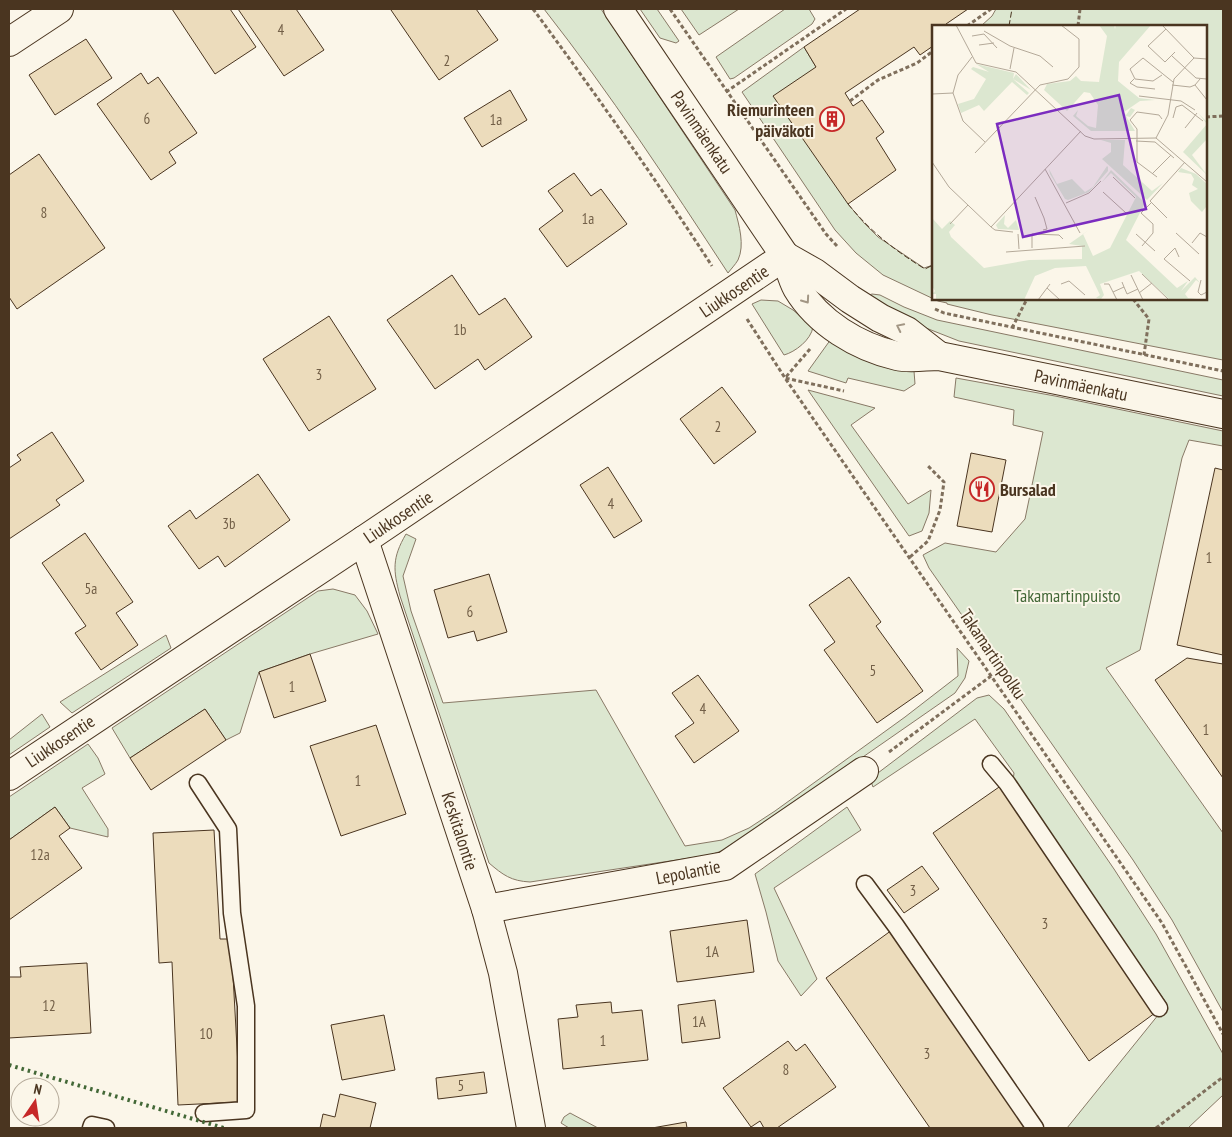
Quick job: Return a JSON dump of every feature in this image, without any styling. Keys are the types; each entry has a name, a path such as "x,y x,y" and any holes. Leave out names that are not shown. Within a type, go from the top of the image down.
{"street":[{"path":"9,42 59,9"},
{"name":"Pavinmäenkatu","path":"618,9 785,256 796,287 812,309 830,325 853,339 898,357 939,356 1223,414"},
{"name":"Liukkosentie","path":"9,776 364,540 785,256"},
{"name":"Keskitalontie","path":"364,540 486,908 504,973 531,1128"},
{"name":"Lepolantie","path":"486,908 725,866 864,771"}],"lane":[{"path":"991,764 1007,783 1159,1008"},
{"path":"198,783 228,830 232,913 246,1006 246,1110 204,1114"},
{"path":"865,884 1035,1128"},
{"path":"91,1128 92,1125 106,1128"}],"path":[{"name":"Takamartinpolku","path":"532,9 591,87 660,186 785,378 1162,923 1223,1034"},
{"path":"670,9 726,92 826,234 838,248"},
{"path":"726,92 846,9"},
{"path":"968,25 991,9"},
{"path":"1078,25 1080,9"},
{"path":"850,100 878,80 917,63 932,52"},
{"path":"1207,117 1223,116"},
{"path":"1012,328 1026,300"},
{"path":"1134,300 1149,318 1144,355"},
{"path":"929,307 944,313 1012,328 1223,371"},
{"path":"785,378 844,391"},
{"path":"910,557 928,541 940,510 944,482 928,466"},
{"path":"864,771 991,676"},
{"path":"1156,1128 1223,1077"}],"green space":[{"path":"544,9 601,9 735,210 741,235 741,248 738,260 728,273 616,106"},
{"path":"640,9 657,9 679,41 676,43 660,38"},
{"path":"681,9 739,9 699,35"},
{"path":"785,9 809,9 815,19 812,24 730,79 716,57"},
{"path":"996,9 1223,9 1223,360 992,315 936,300 1207,300 1207,25 982,25 992,16"},
{"path":"804,47 816,67 848,204 878,237 924,268 932,265 932,299 883,275 856,253 835,230 742,92"},
{"path":"872,294 880,295 937,320 1223,380 1223,396 959,341 926,328 867,296"},
{"path":"761,300 778,301 793,310 813,327 806,341 784,355 752,304"},
{"path":"831,339 882,363 914,371 915,384 904,391 848,378 846,383 808,371"},
{"name":"Takamartinpuisto","path":"956,378 1055,396 1223,431 1223,446 1189,440 1182,458 1140,650 1106,668 1223,833 1223,1012 1172,920 1133,860 929,568 923,555 945,543 996,552 1025,519 1043,432 1013,425 1014,410 954,397"},
{"path":"808,390 875,408 851,425 908,504 931,490 929,513 922,531 909,536"},
{"path":"406,534 416,539 403,576 411,611 443,703 596,690 685,846 722,840 749,828 905,717 958,676 957,648 969,661 965,678 955,693 742,841 727,849 710,855 530,882 512,879 489,863 400,596 395,564 398,550"},
{"path":"333,589 355,595 367,611 378,634 310,654 259,672 240,733 226,740 205,709 130,758 112,728 318,591"},
{"path":"166,635 171,648 72,713 60,702"},
{"path":"989,695 1004,709 1114,869 1156,934 1223,1054 1223,1095 1188,1128 1067,1128 1167,1004 1013,781 1014,773 975,719 873,787 870,779 977,698"},
{"path":"42,714 50,727 9,755 9,740"},
{"path":"88,744 98,758 105,774 82,788 108,829 108,837 70,828 55,807 9,840 9,797"},
{"path":"847,807 861,830 774,888 817,979 801,996 778,961 755,874"},
{"path":"570,1113 598,1128 569,1128 561,1123 564,1117"}],"building":[{"path":"172,9 230,9 256,47 215,74"},
{"path":"238,9 296,9 324,50 284,76"},
{"path":"476,9 498,40 439,80 391,10"},
{"name":"Riemurinteen päiväkoti","path":"860,9 968,9 947,25 932,25 932,47 920,55 914,47 845,93 853,106 862,100 884,132 876,138 896,170 848,204 773,96 816,67 804,47"},
{"path":"86,39 112,78 55,115 29,75"},
{"path":"141,73 148,84 158,77 197,133 169,152 176,163 151,180 97,104"},
{"path":"510,90 527,120 482,147 464,118"},
{"path":"39,154 105,248 17,309 9,297 9,175"},
{"path":"574,173 591,196 601,189 627,224 567,267 539,229 563,211 548,191"},
{"path":"452,275 479,315 505,298 532,337 485,370 478,359 435,389 387,320"},
{"path":"329,316 376,389 309,431 263,359"},
{"path":"722,387 756,432 714,464 680,419"},
{"path":"52,432 84,481 56,500 60,505 9,539 9,468 21,460 17,455"},
{"name":"Bursalad","path":"971,453 1006,460 992,532 957,526"},
{"path":"608,467 642,521 614,538 580,485"},
{"path":"1215,468 1223,470 1223,655 1177,645"},
{"path":"258,474 290,520 225,567 218,556 199,569 168,526 190,510 196,519"},
{"path":"85,533 133,602 116,613 138,645 101,670 75,633 86,626 42,563"},
{"path":"489,574 507,632 477,641 474,631 448,638 434,590"},
{"path":"849,577 881,622 876,626 923,691 877,723 824,650 835,642 809,605"},
{"path":"310,654 326,701 274,718 259,672"},
{"path":"1187,658 1223,664 1223,778 1155,680"},
{"path":"698,675 739,731 694,763 675,736 694,723 672,693"},
{"path":"205,709 226,740 151,790 130,758"},
{"path":"376,725 406,814 341,836 310,746"},
{"path":"1002,785 1155,1013 1089,1061 933,833"},
{"path":"55,807 70,828 59,836 82,868 9,920 9,840"},
{"path":"214,830 220,939 231,939 240,1102 178,1105 172,962 159,963 153,833"},
{"path":"922,866 939,889 904,913 887,890"},
{"path":"747,920 754,972 677,982 670,931"},
{"path":"892,930 1029,1128 930,1128 826,978"},
{"path":"87,963 91,1033 9,1038 9,977 21,977 20,967"},
{"path":"715,1000 720,1038 682,1043 678,1005"},
{"path":"611,1002 612,1013 642,1010 648,1060 563,1069 558,1019 578,1017 576,1005"},
{"path":"384,1015 395,1070 342,1080 331,1025"},
{"path":"788,1041 796,1051 805,1044 836,1087 777,1128 764,1128 760,1121 751,1127 723,1088"},
{"path":"484,1072 487,1093 438,1099 436,1078"},
{"path":"340,1094 376,1103 370,1128 320,1128 323,1114 335,1117"},
{"path":"686,1122 687,1128 652,1128"}],"hedge":[{"path":"9,1065 224,1128"}],"fence":[{"path":"1009,25 1012,9"},
{"path":"848,204 874,232 903,255 925,269 932,266"}],"place":[{"name":"Riemurinteen päiväkoti","path":"832,119"},
{"name":"Bursalad","path":"982,489"}]}
